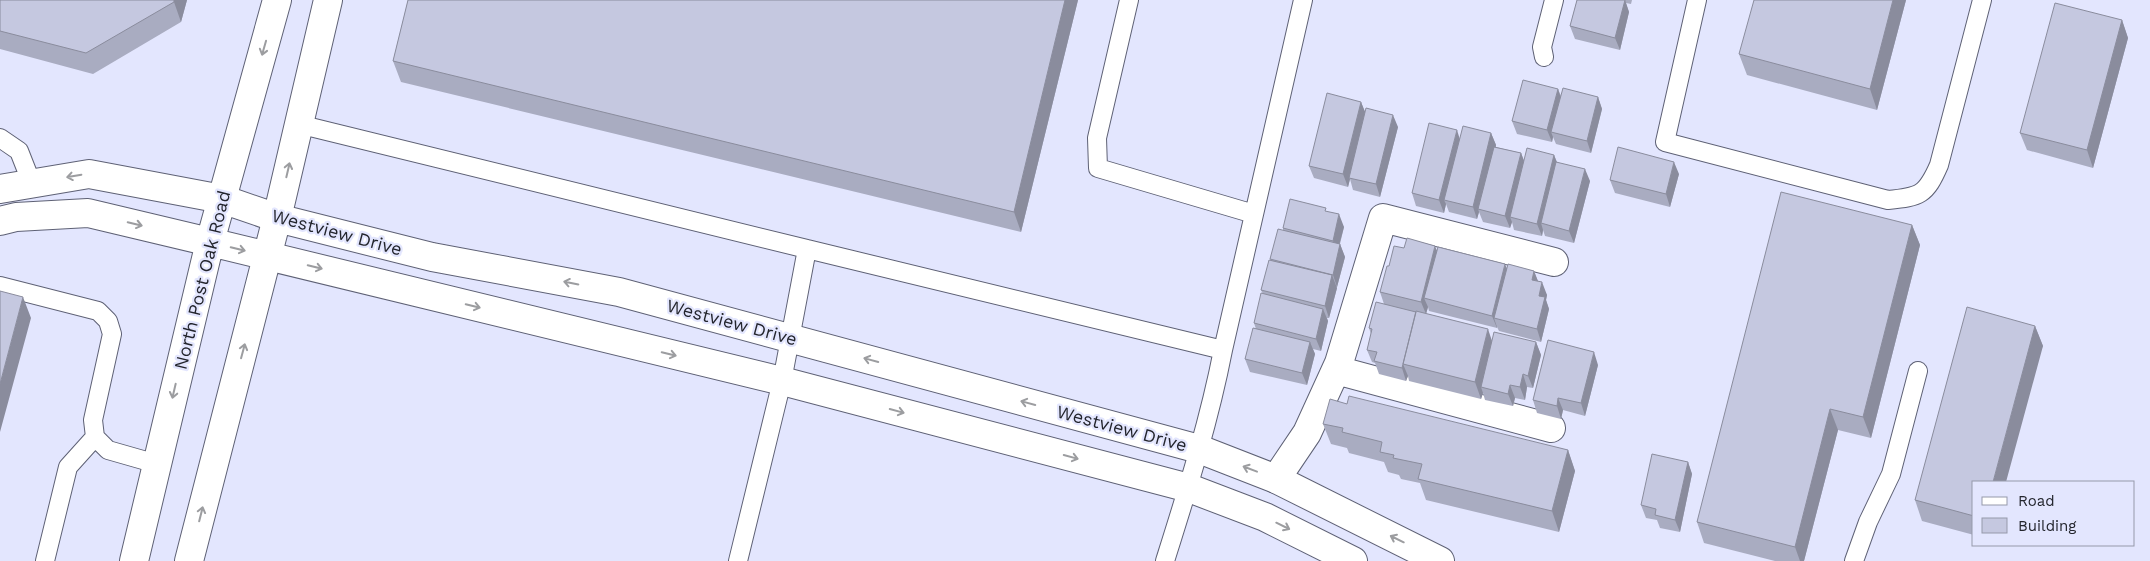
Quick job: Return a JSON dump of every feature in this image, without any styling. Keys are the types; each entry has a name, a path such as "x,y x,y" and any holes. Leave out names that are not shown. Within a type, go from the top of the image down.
{"main road":[{"name":"North Post Oak Road","path":"134,561 210,242 277,0"},
{"path":"189,561 278,218 298,124 328,0"},
{"name":"Westview Drive","path":"0,189 89,174 222,199 278,218 432,257 619,292 1199,449 1276,479 1440,561"},
{"path":"0,221 16,217 88,213 782,381 1189,488 1265,518 1353,561"},
{"path":"1276,479 1307,433 1336,370 1383,218 1554,262"},
{"path":"1336,370 1551,428"}],"lane":[{"path":"1129,0 1097,138 1098,168 1254,214"},
{"path":"1165,561 1189,488 1212,403 1222,350 1303,0"},
{"path":"1544,57 1542,47 1554,0"},
{"path":"1697,0 1665,142 1888,200 1914,198 1931,184 1939,165 1982,0"},
{"path":"298,124 1222,350"},
{"path":"0,138 19,151 32,184"},
{"path":"738,561 782,381 808,249"},
{"path":"0,286 98,311 108,321 112,334 93,420 95,436 108,450 157,464"},
{"path":"1854,561 1868,522 1891,474 1918,371"},
{"path":"45,561 68,467 95,436"}],"building":[{"path":"0,0 174,0 174,2 86,53 0,31"},
{"path":"408,0 1065,0 1014,212 393,61"},
{"path":"1577,0 1625,0 1615,38 1570,26"},
{"path":"1754,0 1893,0 1870,89 1739,54"},
{"path":"2055,3 2122,20 2087,150 2020,133"},
{"path":"1523,80 1558,89 1547,130 1512,121"},
{"path":"1563,88 1598,97 1587,141 1551,132"},
{"path":"1327,93 1361,102 1343,174 1309,166"},
{"path":"1366,108 1393,115 1376,184 1349,178"},
{"path":"1429,123 1457,130 1439,200 1412,193"},
{"path":"1463,126 1491,133 1473,207 1444,200"},
{"path":"1494,147 1521,153 1505,216 1478,209"},
{"path":"1618,147 1674,162 1666,194 1610,180"},
{"path":"1527,148 1554,155 1537,224 1510,217"},
{"path":"1556,162 1585,169 1569,231 1541,223"},
{"path":"1781,192 1912,225 1863,417 1830,409 1795,547 1697,522"},
{"path":"1290,199 1326,208 1325,211 1339,214 1333,241 1283,228"},
{"path":"1278,229 1340,244 1333,275 1270,259"},
{"path":"1407,238 1435,246 1421,302 1380,292 1394,246 1404,248"},
{"path":"1438,247 1505,264 1492,316 1424,298"},
{"path":"1269,260 1332,275 1325,306 1261,290"},
{"path":"1508,264 1534,271 1532,280 1542,282 1539,296 1545,297 1537,329 1494,318"},
{"path":"0,291 23,297 0,384"},
{"path":"1261,293 1323,309 1316,339 1254,323"},
{"path":"1376,302 1416,312 1402,368 1374,361 1377,352 1367,350 1372,329 1369,328"},
{"path":"1967,307 2035,326 1993,481 1972,481 1972,515 1915,500"},
{"path":"1416,311 1488,329 1475,382 1403,364"},
{"path":"1253,328 1310,342 1302,373 1245,359"},
{"path":"1494,332 1536,342 1528,376 1523,374 1520,387 1510,385 1508,394 1481,387"},
{"path":"1548,340 1594,352 1581,403 1558,398 1557,406 1533,400"},
{"path":"1349,396 1568,450 1552,511 1418,479 1422,464 1393,458 1394,455 1380,452 1382,442 1342,432 1343,428 1323,424 1330,399 1347,404"},
{"path":"1652,454 1688,462 1675,520 1655,515 1656,509 1641,505"}]}
